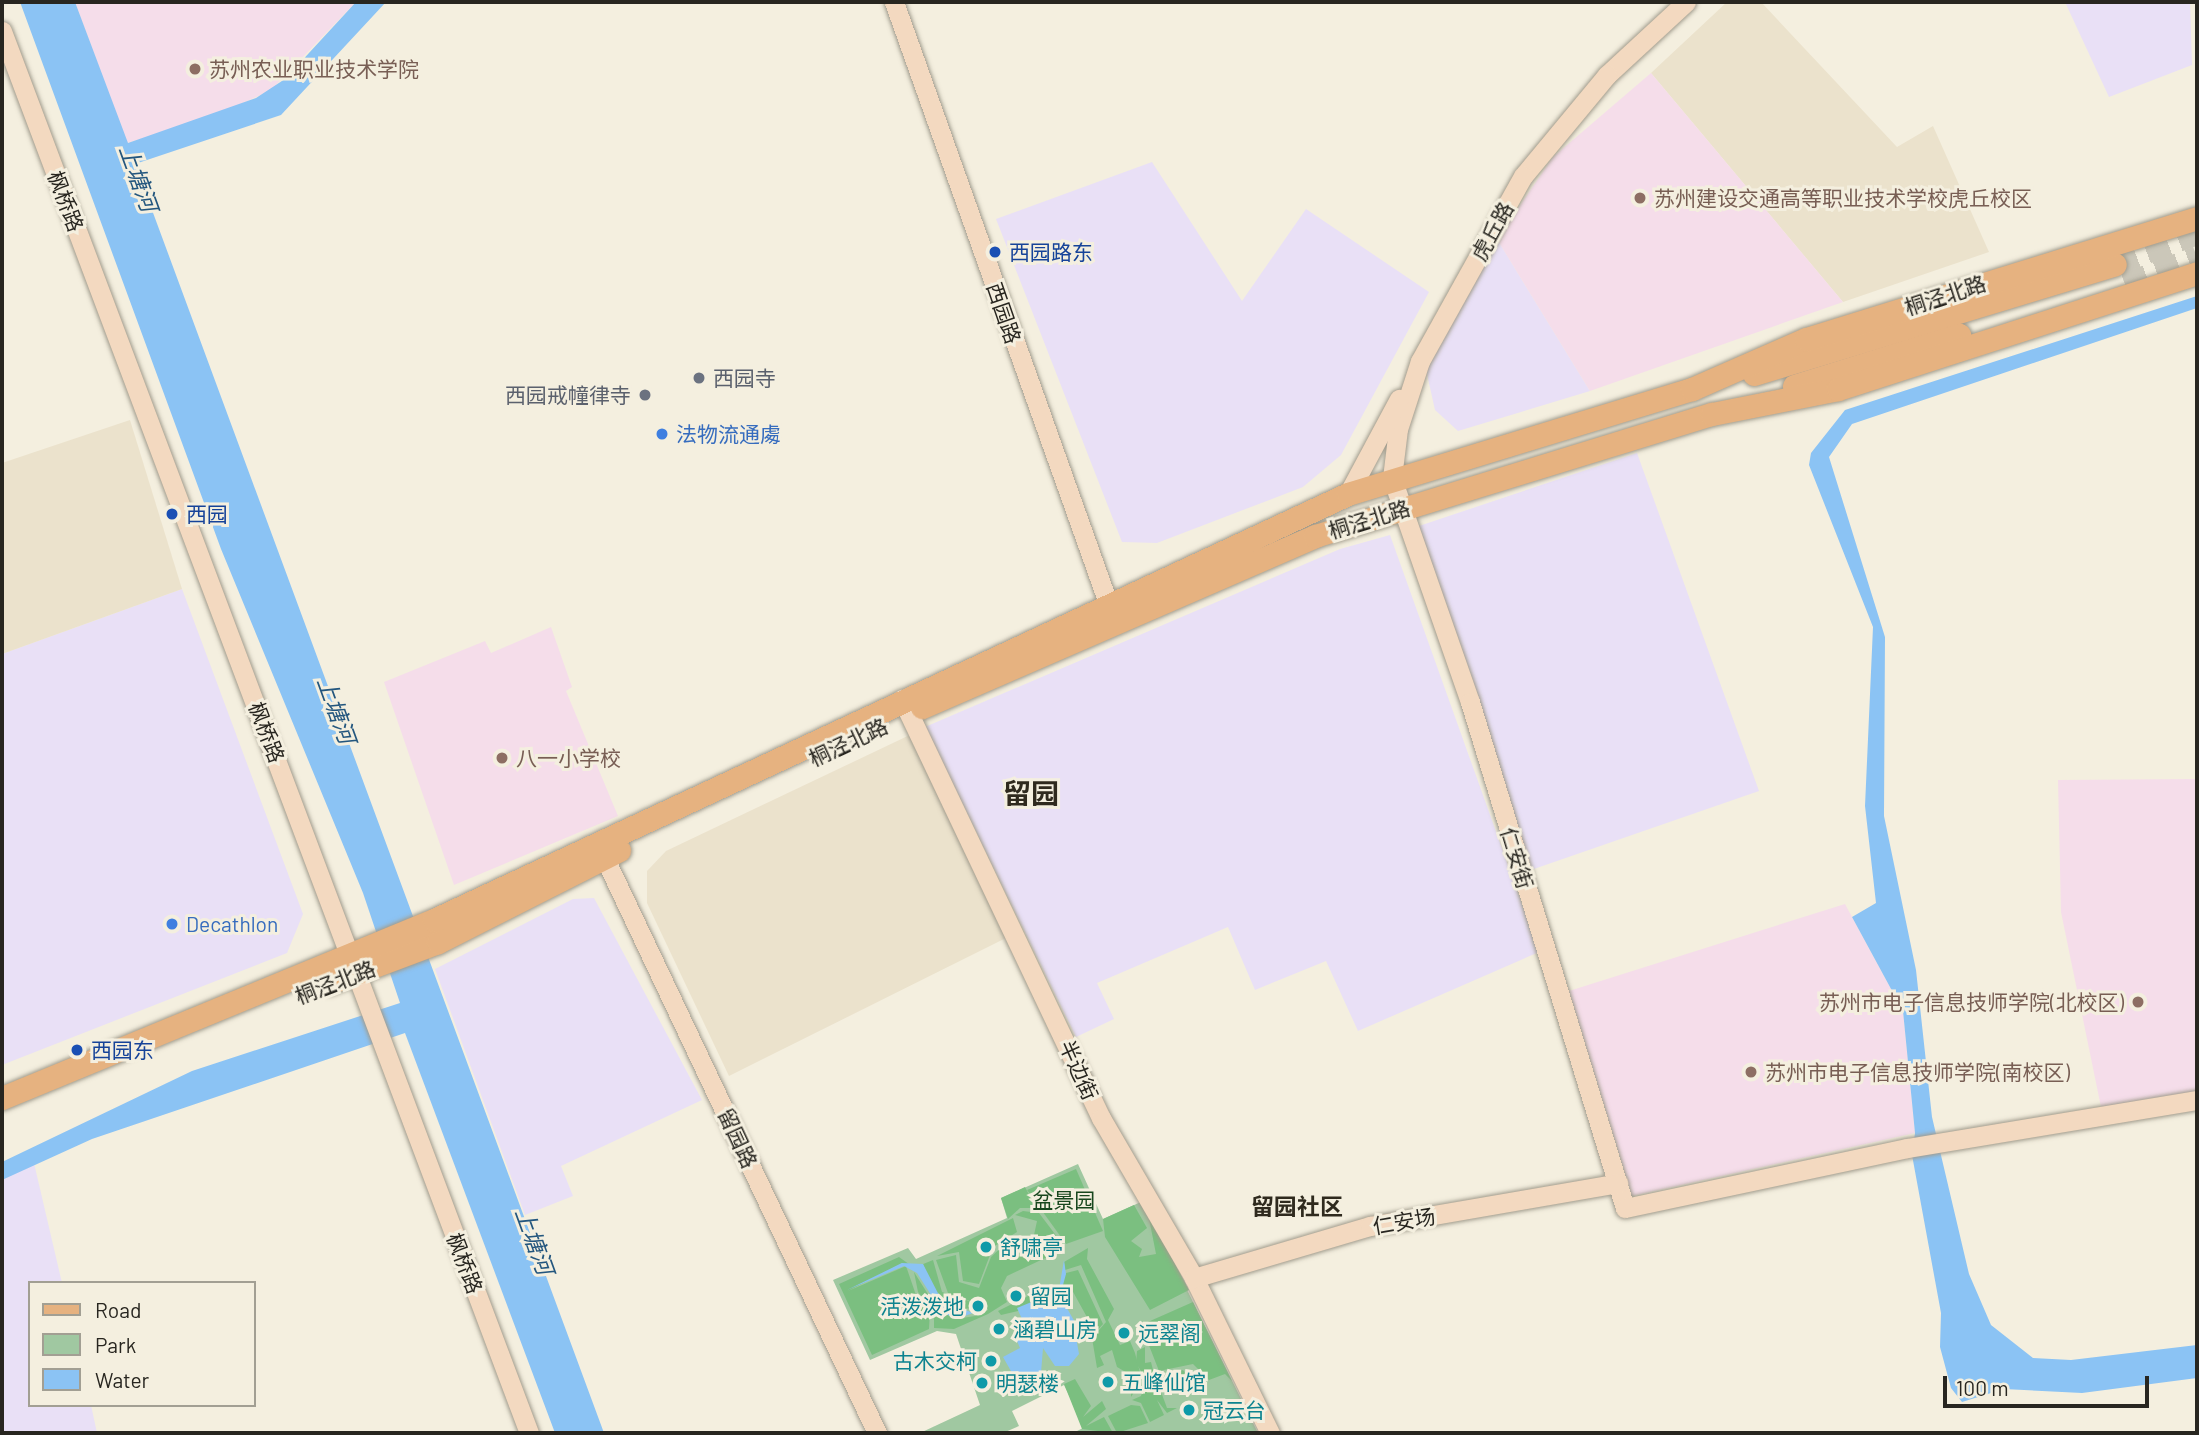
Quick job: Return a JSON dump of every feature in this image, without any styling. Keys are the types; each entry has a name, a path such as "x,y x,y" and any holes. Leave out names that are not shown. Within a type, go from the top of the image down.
{"main road":[{"name":"桐泾北路","path":"1697,387 1806,339 2197,218"},
{"name":"桐泾北路","path":"1712,414 1838,389 2197,273"},
{"name":"桐泾北路","path":"2,1098 436,931 906,706 1112,616 1315,536 1712,414 2120,274 1818,359 1697,387 1392,478 1348,494 1112,616"},
{"name":"桐泾北路","path":"2,1115 353,964"}],"street":[{"name":"西园路","path":"894,2 1112,616"},
{"name":"虎丘路","path":"1402,509 1392,478 1400,420 1420,361 1535,158 1607,75 1686,2"},
{"name":"枫桥路","path":"2,31 353,964 382,1048 529,1433"},
{"path":"1348,494 1420,361"},
{"name":"仁安街","path":"1402,509 1470,702 1625,1208 1907,1148 2197,1100"},
{"name":"半边街","path":"906,706 1101,1118 1194,1278 1270,1433"},
{"name":"留园路","path":"601,850 877,1433"},
{"name":"仁安场","path":"1194,1278 1370,1227 1618,1183"}],"shaded area":[{"name":"苏州农业职业技术学院","path":"75,2 356,2 271,90 213,117 127,143"},
{"path":"1727,2 1761,2 1897,147 1933,126 1989,252 1843,302 1651,73"},
{"path":"2065,2 2190,2 2192,65 2109,97"},
{"name":"苏州建设交通高等职业技术学校虎丘校区","path":"1651,73 1843,302 1590,391 1497,239 1553,157"},
{"path":"1152,162 1242,301 1306,209 1429,292 1341,455 1303,487 1157,543 1122,542 996,219"},
{"path":"1497,239 1590,391 1458,431 1435,410 1425,365"},
{"path":"130,420 182,589 2,654 2,463"},
{"path":"1637,453 1759,791 1531,870 1416,527"},
{"path":"1390,535 1539,952 1358,1031 1326,961 1255,990 1228,927 1097,983 1114,1019 1076,1037 925,727 1340,549"},
{"path":"182,589 303,914 287,953 2,1065 2,654"},
{"name":"八一小学校","path":"551,627 572,687 566,691 618,816 454,885 384,682 485,641 491,653"},
{"path":"914,733 1012,935 729,1076 647,903 647,871 666,851"},
{"name":"苏州市电子信息技师学院(北校区)","path":"2197,779 2197,1091 2101,1107 2061,912 2058,780"},
{"path":"594,898 702,1100 561,1166 573,1196 525,1215 435,969 573,899"},
{"name":"苏州市电子信息技师学院(南校区)","path":"1845,904 1903,1011 1915,1133 1632,1196 1569,991"},
{"path":"34,1163 62,1281 28,1281 28,1407 91,1407 97,1433 2,1433 2,1180"}],"green space":[{"name":"留园","path":"1078,1164 1103,1219 1143,1201 1258,1433 1073,1433 1085,1427 1064,1385 1012,1411 1019,1426 1003,1433 920,1433 980,1405 956,1334 937,1331 870,1360 833,1280 908,1248 916,1259 1007,1218 1001,1198"},
{"name":"盆景园","path":"1076,1169 1103,1231 1066,1244 1027,1190"},
{"path":"1025,1187 1036,1208 1020,1208 1008,1219 1001,1198"},
{"name":"盆景园","path":"1134,1205 1147,1228 1131,1241 1142,1249 1139,1257 1156,1254 1148,1213 1189,1290 1150,1310 1105,1237 1103,1219"},
{"path":"1023,1211 1039,1213 1064,1246 1055,1248 1034,1235 1037,1221 1015,1215"},
{"path":"1013,1218 1017,1232 993,1247 979,1284 963,1281 959,1252 937,1256"},
{"path":"1008,1241 1018,1251 1032,1253 1042,1245 1058,1252 1007,1276 1001,1288 1007,1302 988,1314 954,1329 934,1328 934,1311 918,1292 914,1272 938,1310 956,1319 975,1316 988,1310 983,1298 973,1302 948,1293 936,1260 956,1255 959,1282 979,1288 991,1257"},
{"path":"1088,1248 1087,1259 1114,1309 1108,1320 1120,1345 1130,1341 1135,1353 1142,1380 1131,1397 1131,1375 1117,1367 1112,1350 1100,1356 1104,1365 1097,1368 1092,1338 1106,1322 1081,1265 1065,1270 1064,1262"},
{"path":"899,1257 913,1267 902,1263 848,1291 906,1266 917,1298 930,1311 929,1329 872,1355 839,1284"},
{"path":"933,1260 942,1292 969,1301 971,1308 955,1310 933,1290 923,1264"},
{"path":"1078,1270 1103,1324 1087,1342 1081,1329 1088,1319 1072,1290 1061,1285 1066,1273"},
{"path":"1050,1285 1056,1302 1001,1315 998,1311"},
{"path":"1193,1302 1232,1381 1225,1374 1209,1380 1193,1364 1159,1371 1141,1325"},
{"path":"1145,1347 1145,1363 1151,1362 1155,1378 1183,1370 1190,1379 1147,1381 1136,1363 1137,1351"},
{"path":"1075,1379 1091,1406 1083,1417 1102,1401 1106,1409 1086,1426 1104,1417 1113,1433 1082,1429 1064,1384"},
{"path":"1144,1383 1160,1389 1167,1408 1177,1408 1167,1413 1157,1400 1164,1415 1150,1422 1141,1403 1132,1400 1141,1396"},
{"path":"1131,1405 1140,1406 1148,1423 1117,1433 1108,1416"}],"water":[{"name":"上塘河","path":"20,2 75,2 128,143 256,98 285,79 356,2 386,2 281,115 135,164 604,1433 555,1433 405,1033 92,1139 2,1180 2,1162 192,1071 400,1003 363,893 221,549"},
{"path":"2197,296 2197,308 1852,424 1829,457 1885,637 1884,816 1916,970 1932,1117 1969,1274 1991,1325 2033,1358 2071,1360 2197,1345 2197,1378 2082,1393 2004,1389 1962,1402 1951,1388 1940,1347 1941,1313 1912,1155 1915,1133 1903,1011 1852,917 1876,903 1865,806 1873,627 1809,465 1811,453 1845,410"},
{"path":"1064,1260 1066,1274 1060,1296 1076,1324 1064,1334 1076,1337 1079,1354 1069,1366 1055,1366 1043,1348 1041,1373 1020,1387 1003,1357 1020,1348 1014,1334 1026,1328 1017,1308 1046,1296 1057,1301"},
{"path":"902,1263 923,1264 942,1301 973,1313 956,1319 942,1312 917,1273 904,1266 847,1290"}],"tunnel":[{"path":"2115,264 2197,233"},
{"path":"2125,284 2197,257"}],"place":[{"name":"苏州农业职业技术学院","path":"195,69"},
{"name":"苏州建设交通高等职业技术学校虎丘校区","path":"1640,198"},
{"name":"西园路东","path":"995,252"},
{"name":"西园寺","path":"699,378"},
{"name":"西园戒幢律寺","path":"645,395"},
{"name":"法物流通䖏","path":"662,434"},
{"name":"西园","path":"172,514"},
{"name":"八一小学校","path":"502,758"},
{"name":"Decathlon","path":"172,924"},
{"name":"苏州市电子信息技师学院(北校区)","path":"2138,1002"},
{"name":"西园东","path":"77,1050"},
{"name":"苏州市电子信息技师学院(南校区)","path":"1751,1072"},
{"name":"舒啸亭","path":"986,1247"},
{"name":"留园","path":"1016,1296"},
{"name":"活泼泼地","path":"978,1306"},
{"name":"涵碧山房","path":"999,1329"},
{"name":"远翠阁","path":"1124,1333"},
{"name":"古木交柯","path":"991,1361"},
{"name":"五峰仙馆","path":"1108,1382"},
{"name":"明瑟楼","path":"982,1383"},
{"name":"冠云台","path":"1189,1410"}],"district":[{"name":"留园","path":"1031,793"},
{"name":"留园社区","path":"1297,1206"}]}
